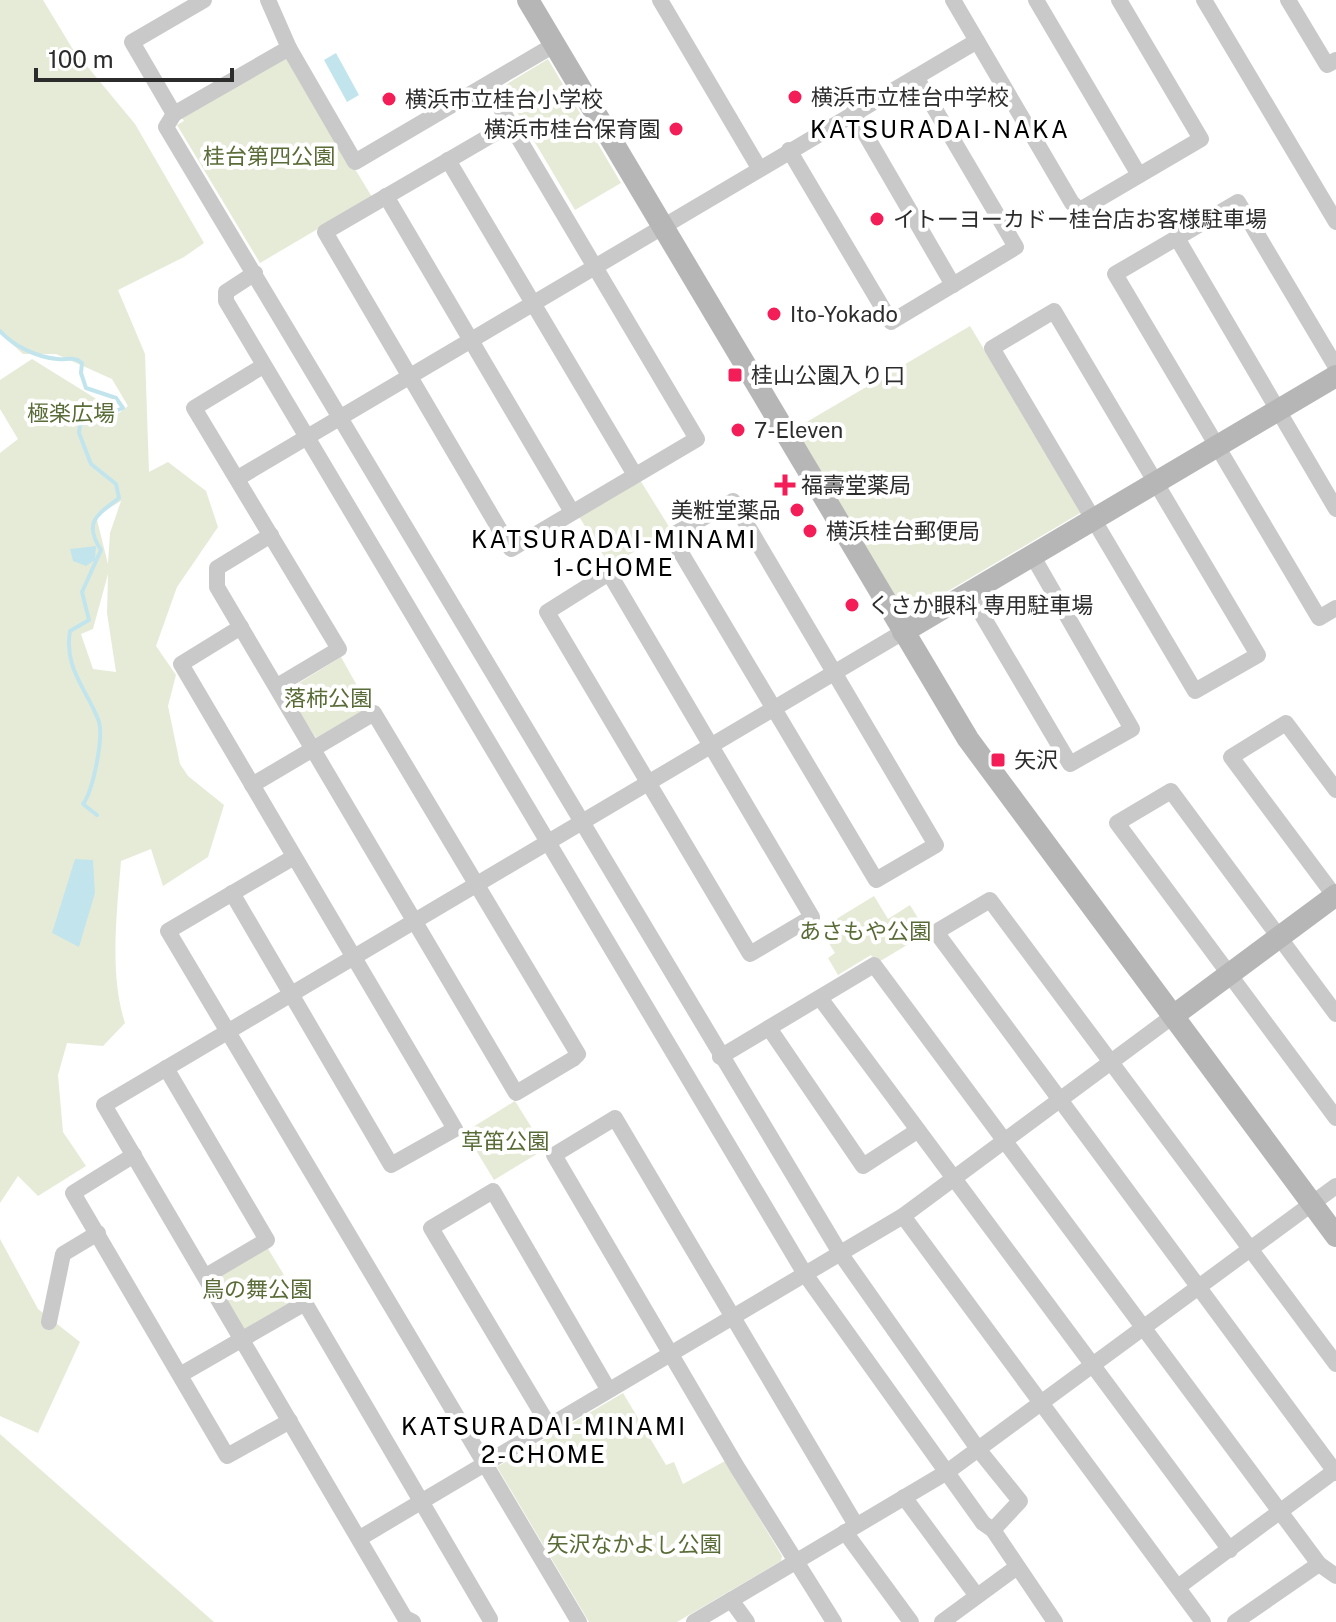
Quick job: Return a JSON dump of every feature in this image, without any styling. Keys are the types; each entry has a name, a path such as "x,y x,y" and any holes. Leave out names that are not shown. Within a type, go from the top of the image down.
{"street":[{"path":"268,0 289,48 355,162 554,45"},
{"path":"528,0 968,739 1336,1236"},
{"path":"660,0 759,168"},
{"path":"1036,0 1139,175"},
{"path":"957,1 977,41 1072,203 1080,210 1201,139 1119,0"},
{"path":"1204,0 1336,222"},
{"path":"1288,0 1327,65 1336,60"},
{"path":"174,114 132,42 196,2"},
{"path":"238,478 532,301 977,41"},
{"path":"289,48 174,114 166,127 342,415 580,823 840,1253 978,1449 1020,1501 993,1530"},
{"path":"789,150 891,322 1016,247 916,77"},
{"path":"487,85 697,439 511,549 325,232 509,125"},
{"path":"853,113 953,285"},
{"path":"448,160 635,475"},
{"path":"386,196 572,512"},
{"path":"1336,367 1238,202 1115,274 1319,618 1336,608"},
{"path":"1177,238 1336,509"},
{"path":"255,273 232,286 226,292 226,301 545,843 805,1274 983,1523 993,1530 1055,1622"},
{"path":"1054,311 1258,655 1195,691 1094,519 992,348 1054,311"},
{"path":"263,366 194,408 339,649 277,686"},
{"path":"413,1622 405,1618 104,1105 1336,376"},
{"path":"733,501 834,673 936,845 876,880 671,536 733,501"},
{"path":"252,785 315,749 374,713 578,1054 516,1093 315,749 217,587 217,568 271,535"},
{"path":"969,593 1070,764 1132,729 1032,555"},
{"path":"609,573 710,746 812,917 750,954 547,612 609,573"},
{"path":"232,893 391,1165 455,1129 181,664 241,627"},
{"path":"360,1538 903,1216 1336,896 1231,757 1286,723 1336,790"},
{"path":"1336,1014 1171,791 1117,823 1336,1118"},
{"path":"294,857 168,931 579,1622"},
{"path":"1178,1587 1336,1472 936,932 990,900 1336,1364"},
{"path":"720,1057 874,965 1319,1564 1336,1576"},
{"path":"820,998 1230,1550"},
{"path":"769,1028 863,1166 917,1131"},
{"path":"166,1068 267,1240 206,1276"},
{"path":"834,1622 554,1155 615,1118 850,1528 911,1622"},
{"path":"134,1155 73,1193 227,1456 290,1421"},
{"path":"694,1622 947,1472 1336,1186"},
{"path":"548,1424 431,1228 493,1191 608,1389"},
{"path":"903,1216 1203,1622"},
{"path":"49,1322 63,1254 98,1233"},
{"path":"180,1375 305,1303 422,1500 489,1621"},
{"path":"904,1497 977,1596"},
{"path":"1235,1622 1319,1564"},
{"path":"942,1622 1017,1567"},
{"path":"731,1600 747,1622"}],"green space":[{"name":"極楽広場","path":"0,0 43,0 72,48 135,124 204,243 184,257 118,290 145,354 149,472 168,462 206,491 218,527 177,587 156,646 176,675 168,706 180,764 188,776 224,805 208,857 163,886 151,849 121,861 116,963 125,1023 103,1046 67,1043 58,1075 63,1132 86,1166 38,1196 18,1176 0,1203 0,453 18,439 0,409 0,380 32,359 119,413 128,406 112,379 56,354 23,354 0,333","holes":["121,501 110,533 108,564 96,516","108,574 107,613 116,672 93,669 81,634 93,629"]},
{"name":"桂台第四公園","path":"283,58 289,60 372,197 260,263 177,125 184,121 182,118"},
{"path":"548,59 621,183 575,210 502,87"},
{"path":"970,326 1082,512 906,616 793,430"},
{"path":"640,480 671,530 610,566 578,515"},
{"name":"落柿公園","path":"341,657 369,707 316,738 286,691"},
{"name":"あさもや公園","path":"874,896 888,919 910,905 927,933 877,963 871,955 838,975 828,958 835,953 820,929"},
{"name":"草笛公園","path":"515,1101 545,1149 494,1180 465,1132"},
{"path":"0,1239 38,1309 80,1342 38,1433 0,1416"},
{"name":"鳥の舞公園","path":"267,1247 299,1300 244,1331 215,1280"},
{"name":"矢沢なかよし公園","path":"623,1393 666,1465 674,1462 683,1484 725,1461 782,1556 781,1561 677,1622 589,1622 497,1467"},
{"path":"0,1434 214,1622 0,1622"}],"water":[{"path":"336,53 359,95 347,102 324,60"},
{"path":"96,546 95,560 86,566 73,561 70,549"},
{"path":"75,859 93,860 95,893 79,947 52,933"}],"waterway":[{"path":"0,331 33,353 79,361 82,363 81,373 86,388 116,398 123,408 80,425 79,433 91,464 116,484 119,498 95,519 93,532 101,550 82,592 89,620 70,631 69,644 73,667 100,726 97,762 83,804 97,815"}],"place":[{"name":"横浜市立桂台中学校","path":"795,97"},
{"name":"横浜市立桂台小学校","path":"389,99"},
{"name":"横浜市桂台保育園","path":"676,129"},
{"name":"イトーヨーカドー桂台店お客様駐車場","path":"877,219"},
{"name":"Ito-Yokado","path":"774,314"},
{"name":"桂山公園入り口","path":"735,375"},
{"name":"7-Eleven","path":"738,430"},
{"name":"福壽堂薬局","path":"785,485"},
{"name":"美粧堂薬品","path":"797,510"},
{"name":"横浜桂台郵便局","path":"810,531"},
{"name":"くさか眼科 専用駐車場","path":"852,605"},
{"name":"矢沢","path":"998,760"}],"district":[{"name":"KATSURADAI-NAKA","path":"940,130"},
{"name":"KATSURADAI-MINAMI 1-CHOME","path":"614,554"},
{"name":"KATSURADAI-MINAMI 2-CHOME","path":"544,1441"}]}
